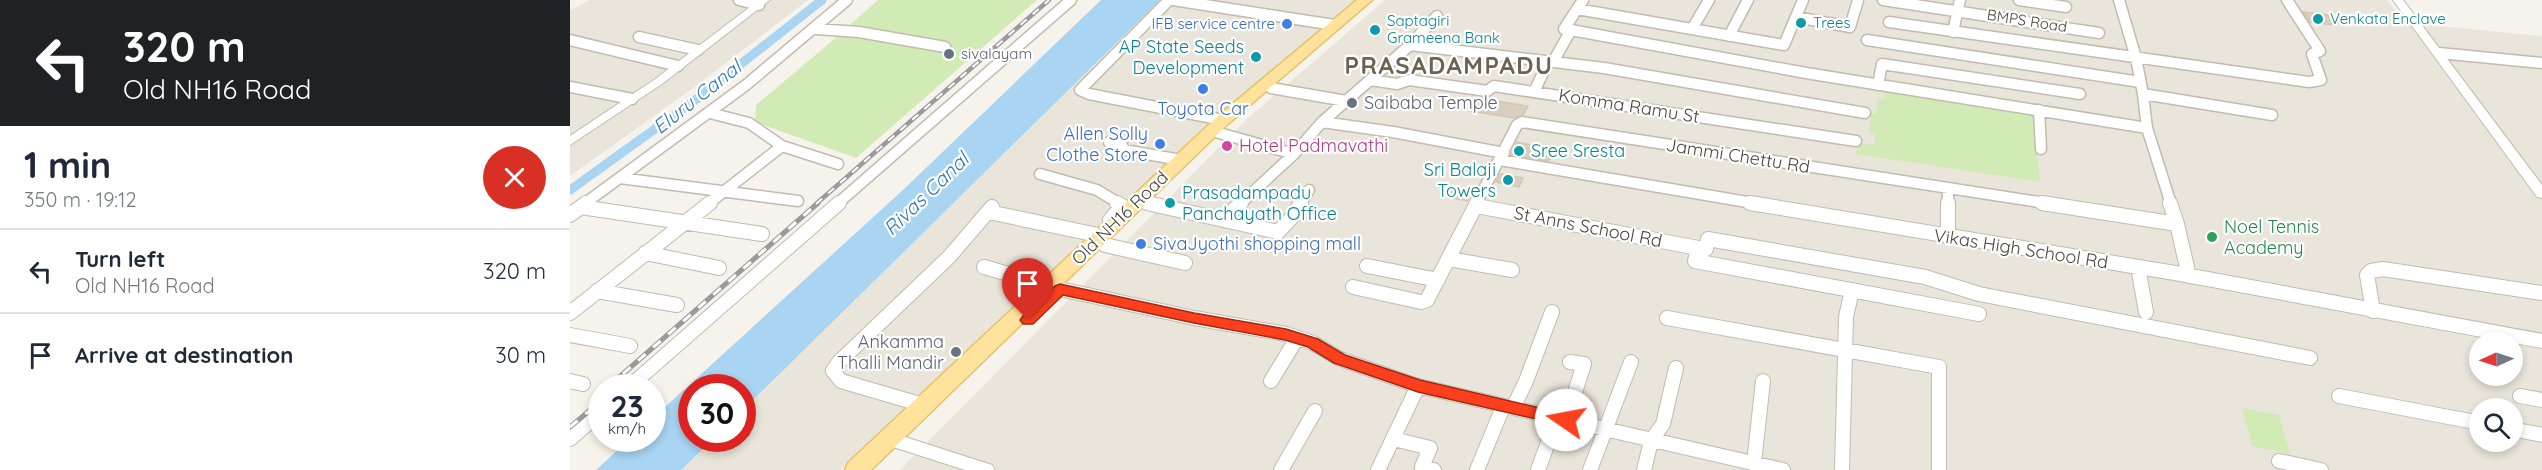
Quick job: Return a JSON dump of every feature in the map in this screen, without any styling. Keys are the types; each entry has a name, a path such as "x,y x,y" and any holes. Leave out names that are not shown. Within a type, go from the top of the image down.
{"main road":[{"name":"Old NH16 Road","path":"1107,235 1147,203 1221,127 1365,0"},
{"name":"Old NH16 Road","path":"871,470 1181,160 1378,0"},
{"name":"Old NH16 Road","path":"856,470 923,405 1055,287"}],"street":[{"path":"739,0 762,2"},
{"path":"570,215 710,113 816,29 848,0"},
{"path":"644,374 1071,0"},
{"path":"1294,154 1221,127 1080,90 1085,81 1171,0 1228,7 1334,26"},
{"path":"1583,0 1564,28 1878,85 2147,128"},
{"path":"1692,29 1709,0"},
{"path":"1729,36 1748,0"},
{"path":"1577,9 1784,45 1803,0"},
{"path":"1797,17 1850,27 1858,0"},
{"name":"BMPS Road","path":"1883,0 2099,33"},
{"path":"1953,32 1960,0"},
{"path":"2019,0 2066,7"},
{"path":"2119,0 2136,58 2147,128 2189,276"},
{"path":"1888,22 2308,82 2321,80 2312,54 2320,51 2287,0"},
{"path":"2398,0 2542,194"},
{"path":"570,141 678,66 762,2"},
{"path":"1223,220 1294,154 1322,122 1410,45 1437,16"},
{"path":"816,29 858,32 945,47"},
{"path":"1534,92 1571,30"},
{"path":"639,37 698,50"},
{"path":"570,40 678,66"},
{"path":"1867,40 2140,82"},
{"path":"1410,45 1604,68 1865,113"},
{"path":"2439,53 2542,63"},
{"path":"1878,85 1882,64 2080,94"},
{"name":"Komma Ramu St","path":"1370,80 1397,84 1409,80 1487,92 1494,86 1856,141"},
{"path":"570,87 632,99"},
{"path":"1271,88 1346,101"},
{"path":"2143,94 2272,115"},
{"path":"2039,110 2041,148"},
{"path":"710,113 749,123 782,146 838,164"},
{"name":"Vikas High School Rd","path":"1322,122 1393,132 1502,156 1948,237 2189,276 2542,341"},
{"name":"Jammi Chettu Rd","path":"1353,287 1422,302 1427,300 1517,125 1529,122 2176,224"},
{"path":"1109,142 1122,145 1124,150 1181,160"},
{"path":"570,313 782,146"},
{"path":"1040,174 1097,190 1122,206 1109,221 1107,235"},
{"path":"620,178 798,201"},
{"path":"1948,189 1948,237"},
{"path":"1147,203 1278,232 1293,216 1309,190"},
{"name":"St Anns School Rd","path":"1477,206 1698,248"},
{"path":"580,207 762,234"},
{"path":"923,405 841,381 833,371 839,362 949,257 991,209 1107,235 1185,264"},
{"path":"1979,314 1695,261 1698,248 1706,249 1708,239 1925,277 1979,294 2310,358"},
{"path":"645,253 719,268"},
{"path":"1449,259 1512,270"},
{"path":"1367,266 1438,280"},
{"path":"984,267 1055,287 1194,318 1259,328 1297,338 1326,349 1340,359 1418,386 1783,470"},
{"path":"2138,267 2146,312"},
{"path":"2373,311 2367,275 2371,271 2383,269 2542,293"},
{"path":"1842,470 1846,318 1852,290"},
{"path":"597,291 677,305"},
{"path":"1476,470 1508,407 1527,381 1552,312"},
{"path":"1667,318 1939,367 1939,470"},
{"path":"570,335 630,346"},
{"path":"1271,381 1297,338"},
{"path":"1590,470 1631,362"},
{"path":"1538,470 1584,364 1570,363"},
{"path":"1644,470 1651,441 1663,424 1676,368"},
{"path":"1754,463 1762,381"},
{"path":"1378,470 1418,386"},
{"path":"2339,396 2469,421"},
{"path":"2520,396 2542,400"},
{"path":"1281,470 1315,411"},
{"path":"570,439 588,423"},
{"path":"2523,431 2542,435"},
{"path":"1394,439 1430,448 1422,466 1434,470"},
{"path":"899,442 960,466 966,464 986,470"},
{"path":"2279,461 2321,470"}],"shaded area":[{"path":"590,0 808,0 696,86 570,176 570,10"},
{"path":"1160,0 1359,0 1075,254 841,470 681,470 700,452 756,452 756,397"},
{"path":"1385,0 2387,0 2406,23 2542,36 2542,470 900,470 1246,120"}],"green space":[{"path":"878,0 1037,0 856,158 755,122 756,105"},
{"path":"1885,89 2033,111 2040,182 1856,154 1857,146 1863,147 1856,145 1857,142 1874,145 1876,133 1869,132 1871,117 1868,113 1876,114 1878,99 1884,100"},
{"path":"2242,408 2279,415 2290,454 2252,446"}],"water":[{"name":"Rivas Canal","path":"1101,0 1160,0 756,397 756,374 701,374 904,189"},
{"path":"678,395 678,452 700,452 681,470 596,470 616,452 666,452 666,406"}],"building":[{"name":"Venkata Enclave","path":"2303,12 2329,15 2334,25 2310,22"},
{"path":"1478,98 1528,106 1523,115 1514,118 1470,111"},
{"path":"1517,142 1552,149 1554,157 1548,161 1511,154"},
{"name":"Sri Balaji Towers","path":"1500,174 1523,178 1519,187 1496,182"},
{"path":"1448,188 1471,193 1467,201 1443,196"}],"waterway":[{"name":"Eluru Canal","path":"570,190 698,98 822,0"}],"railway":[{"path":"816,204 1049,0"},
{"path":"623,374 818,203"},
{"path":"570,427 588,412"}],"place":[{"name":"Venkata Enclave","path":"2318,19"},
{"name":"Trees","path":"1801,23"},
{"name":"IFB service centre","path":"1287,24"},
{"name":"Saptagiri Grameena Bank","path":"1375,30"},
{"name":"sivalayam","path":"949,54"},
{"name":"AP State Seeds Development","path":"1256,57"},
{"name":"Toyota Car","path":"1203,89"},
{"name":"Saibaba Temple","path":"1352,103"},
{"name":"Allen Solly Clothe Store","path":"1160,144"},
{"name":"Hotel Padmavathi","path":"1227,146"},
{"name":"Sree Sresta","path":"1519,151"},
{"name":"Sri Balaji Towers","path":"1508,180"},
{"name":"Prasadampadu Panchayath Office","path":"1170,203"},
{"name":"Noel Tennis Academy","path":"2212,237"},
{"name":"SivaJyothi shopping mall","path":"1141,244"},
{"name":"Ankamma Thalli Mandir","path":"956,352"}],"district":[{"name":"PRASADAMPADU","path":"1449,66"}],"route":[{"path":"1028,320 1060,289 1194,318 1286,334 1326,349 1340,359 1418,386 1566,420"}]}
